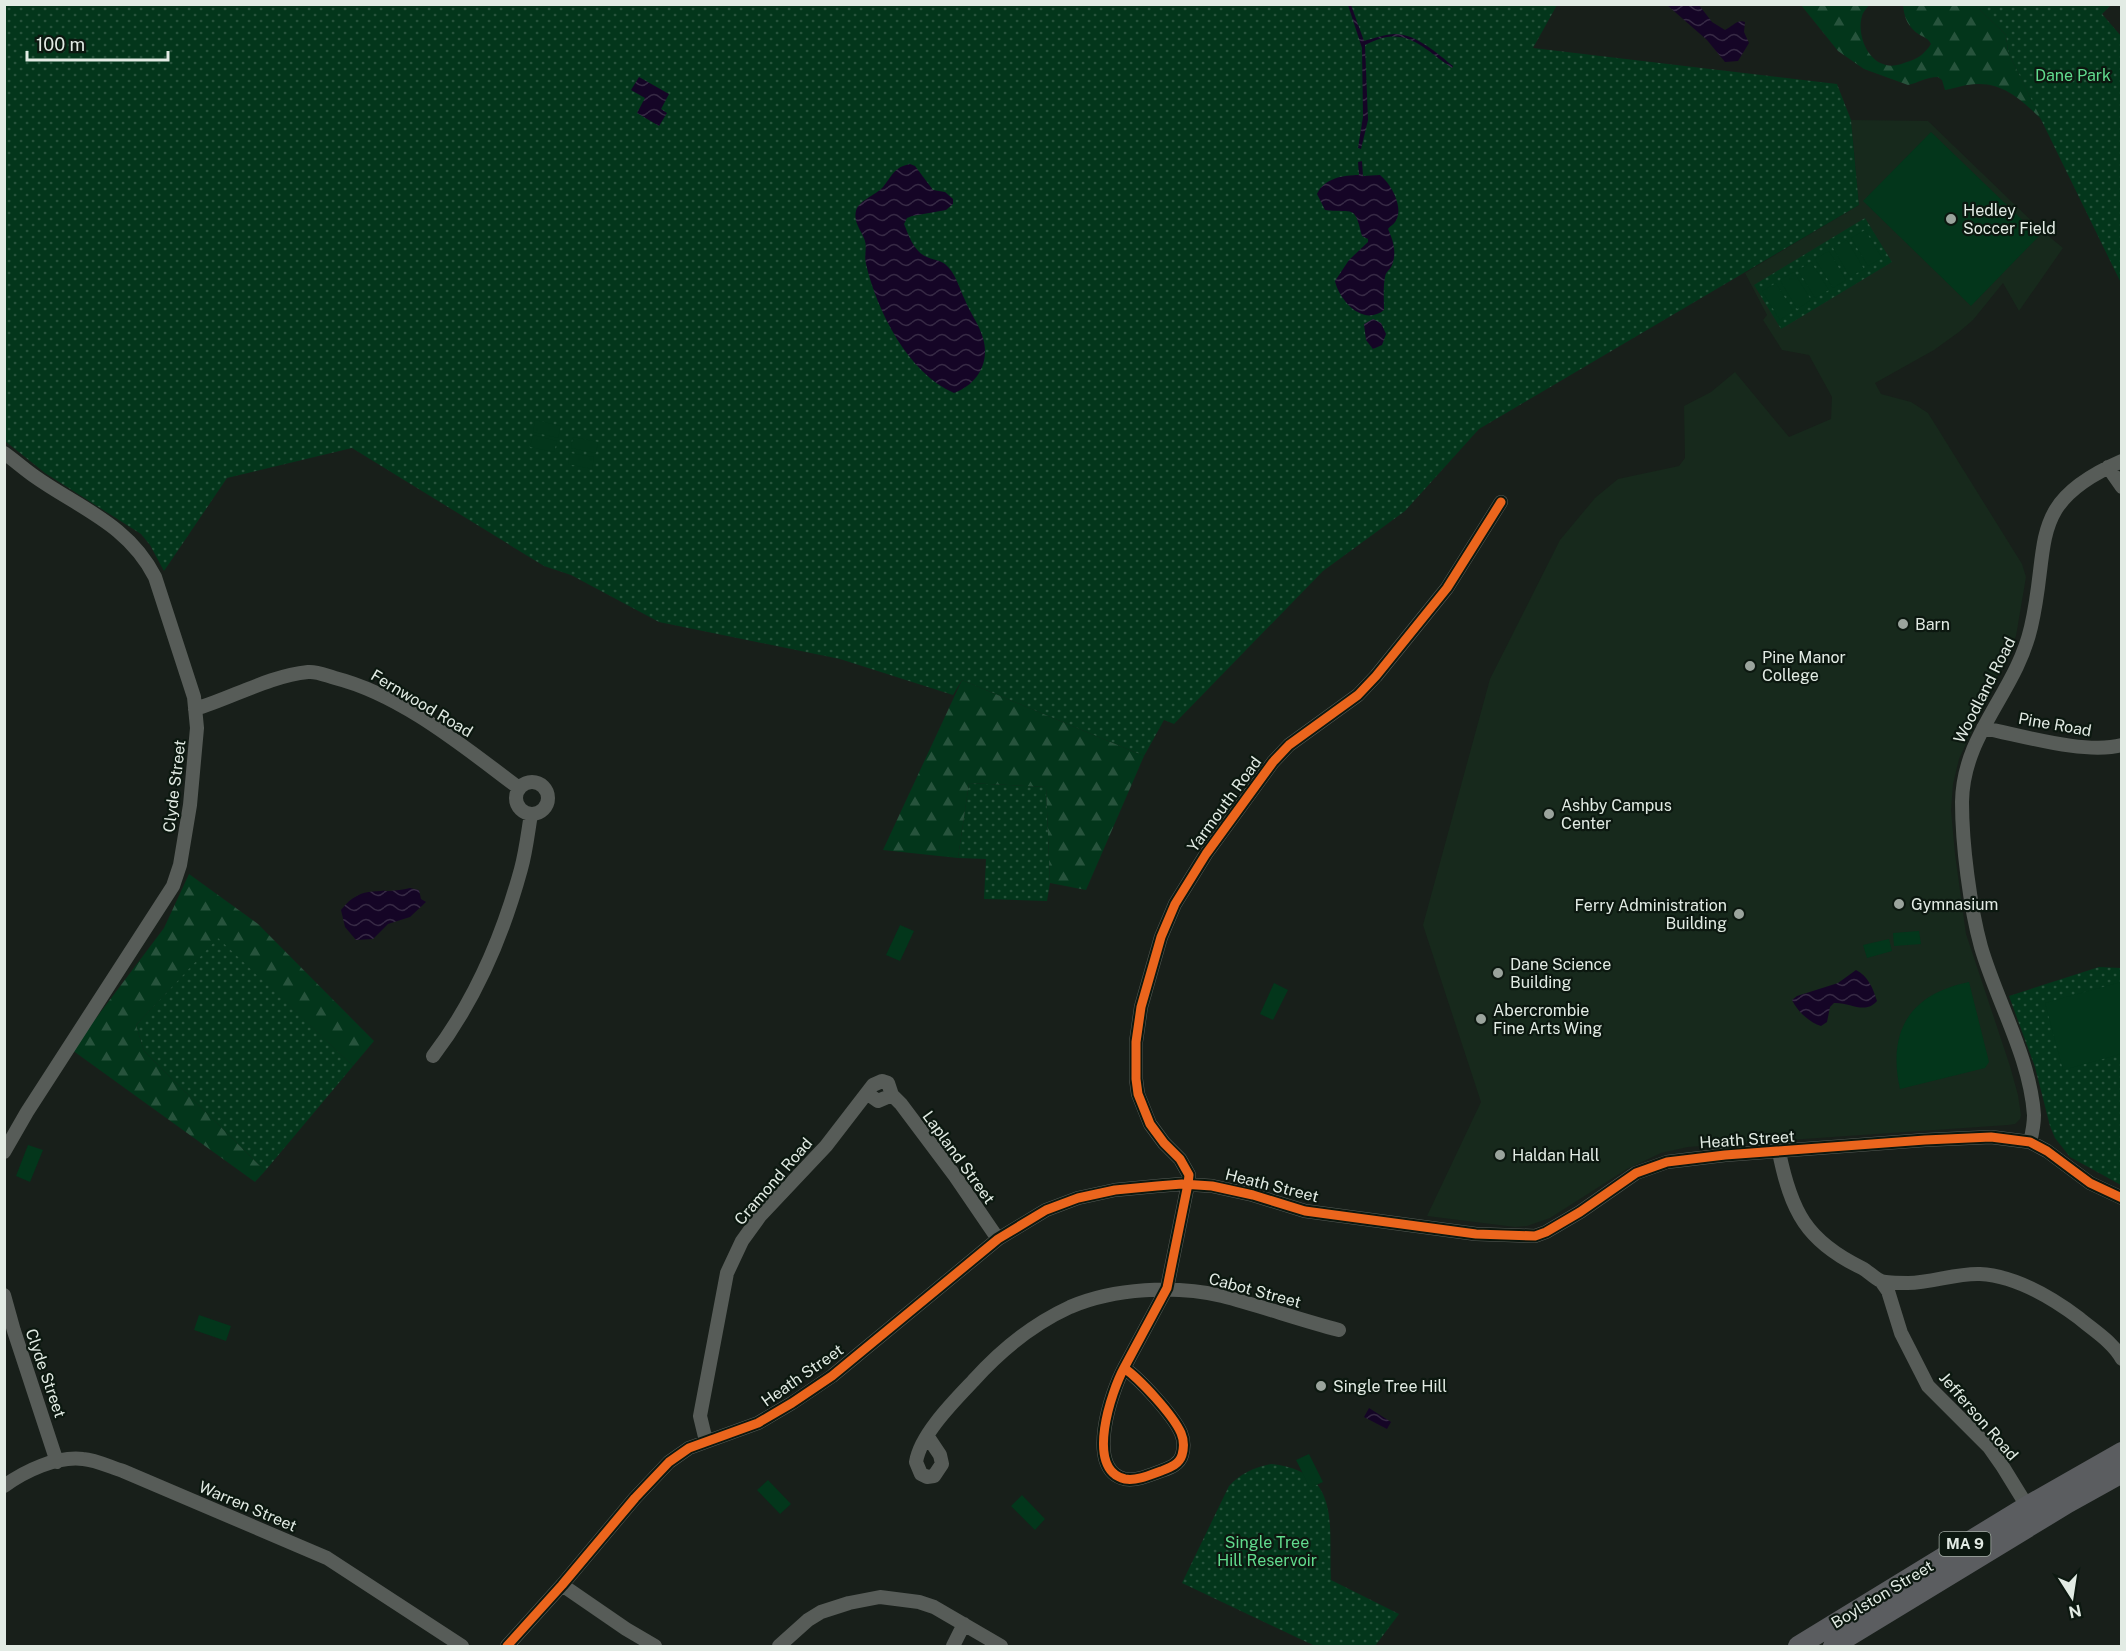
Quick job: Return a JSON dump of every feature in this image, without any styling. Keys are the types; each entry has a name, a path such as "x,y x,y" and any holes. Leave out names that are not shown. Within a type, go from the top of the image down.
{"highway":[{"name":"Boylston Street","path":"1798,1647 2027,1506 2121,1452"},
{"name":"Boylston Street","path":"1833,1647 2061,1507 2121,1473"}],"street":[{"name":"Clyde Street","path":"4,453 34,476 94,513 126,537 147,561 160,591 194,697 197,728 190,805 180,865 173,886 4,1152"},
{"name":"Woodland Road","path":"2030,1142 2034,1116 2029,1086 1980,945 1965,848 1963,783 1970,754 1998,705 2025,649 2035,607 2044,543 2052,514 2077,485 2121,461"},
{"path":"2108,467 2121,487"},
{"name":"Yarmouth Road","path":"1188,1184 1189,1175 1180,1159 1150,1124 1138,1094 1136,1078 1141,1007 1158,946 1175,904 1206,854 1289,745 1358,695 1377,676 1447,588 1501,502"},
{"name":"Fernwood Road","path":"195,710 290,675 312,672 360,684 386,698 420,718 519,788"},
{"name":"Pine Road","path":"1983,728 2078,746 2096,748 2121,745"},
{"path":"534,781 547,790 549,800 544,808 531,814 522,810 516,797 523,784 534,781"},
{"path":"433,1056 467,1008 489,960 521,868 531,814"},
{"name":"Lapland Street","path":"868,1094 873,1085 882,1081 888,1083 892,1095 955,1176 998,1239"},
{"name":"Cramond Road","path":"706,1440 700,1416 727,1273 737,1252 760,1216 826,1146 868,1094"},
{"name":"Heath Street","path":"507,1647 635,1498 669,1462 689,1448 758,1423 792,1403 832,1376 998,1239 1046,1210 1078,1198 1115,1191 1188,1184 1212,1186 1254,1195 1305,1211 1476,1234 1535,1236 1580,1212 1626,1178 1645,1169 1689,1158 1975,1138 2014,1139 2030,1142 2047,1151 2090,1183 2121,1198"},
{"path":"1779,1152 1784,1178 1793,1203 1805,1225 1821,1244 1842,1259 1870,1272 1881,1281 1908,1283 1981,1274 2035,1290 2068,1310 2101,1335 2121,1357"},
{"path":"1124,1368 1137,1378 1175,1423 1184,1442 1181,1457 1176,1464 1153,1474 1133,1479 1122,1478 1110,1468 1105,1456 1108,1410 1116,1384 1124,1368 1167,1288 1188,1184"},
{"name":"Jefferson Road","path":"1881,1281 1888,1291 1901,1333 1928,1386 1989,1447 2027,1506"},
{"name":"Cabot Street","path":"928,1437 959,1395 1012,1344 1070,1307 1099,1298 1167,1288 1221,1296 1339,1330"},
{"name":"Clyde Street","path":"4,1295 57,1462"},
{"name":"Warren Street","path":"4,1486 32,1470 73,1459 85,1459 123,1471 319,1554 350,1572 462,1647"},
{"path":"562,1585 655,1647"},
{"path":"779,1647 808,1620 821,1612 872,1598 919,1602 934,1607 1001,1647"},
{"path":"952,1647 964,1624"}],"shaded area":[{"name":"Pine Manor College","path":"1851,120 1928,121 2040,229 2063,248 2019,311 2003,283 1973,320 1959,332 1934,350 1875,383 1881,394 1911,402 1928,413 2022,564 2026,577 2016,636 1959,759 1953,784 1951,810 1966,934 2010,1066 2018,1095 2020,1119 2015,1124 2008,1125 1688,1147 1661,1153 1627,1169 1550,1218 1527,1226 1515,1227 1427,1216 1481,1102 1423,925 1490,679 1560,540 1595,498 1618,479 1679,466 1685,458 1684,406 1711,392 1735,372 1789,437 1831,419 1832,397 1809,355 1782,350 1763,320 1767,315 1745,273 1859,205"}],"green space":[{"path":"4,5 1557,5 1533,48 1837,84 1851,120 1859,205 1479,429 1405,511 1323,571 1174,724 1164,720 1144,756 962,680 953,695 840,659 659,622 571,575 544,566 352,448 227,478 164,571 150,545 141,534 45,473 5,441"},
{"path":"1801,5 1869,5 1861,23 1864,44 1877,61 1890,66 1916,58 1931,44 1928,39 1910,26 1903,5 1975,5 2006,35 2008,52 2041,119 2012,94 1987,84 1973,84 1945,90 1942,80 1938,77 1908,85 1864,69 1838,51"},
{"name":"Dane Park","path":"1975,5 2111,5 2102,14 2121,36 2121,283 2008,52 2006,35"},
{"name":"Hedley Soccer Field","path":"1931,132 2039,236 1971,306 1863,201"},
{"path":"1865,218 1892,262 1781,329 1754,285"},
{"path":"1865,230 1882,258 1868,266 1851,238"},
{"path":"1847,240 1864,269 1850,277 1833,248"},
{"path":"1829,251 1846,280 1833,288 1815,259"},
{"path":"1811,262 1829,290 1815,298 1798,270"},
{"path":"1794,272 1811,300 1797,309 1780,280"},
{"path":"1776,283 1793,311 1780,320 1762,291"},
{"path":"535,420 561,426 558,438 533,432"},
{"path":"533,435 557,441 554,452 530,447"},
{"path":"573,437 598,442 596,453 571,448"},
{"path":"570,453 594,457 592,469 568,464"},
{"path":"962,680 1144,756 1086,890 1050,883 1046,787 969,783 958,858 883,850"},
{"path":"969,783 1046,787 1050,883 1047,901 984,899 986,859 958,858"},
{"path":"189,874 258,924 374,1041 353,1066 218,938 136,1025 144,1051 265,1171 255,1182 72,1050 164,928"},
{"path":"900,925 914,931 900,961 886,955"},
{"path":"1919,931 1921,944 1894,946 1893,933"},
{"path":"218,937 353,1066 265,1171 144,1051 136,1025"},
{"path":"1889,939 1892,951 1867,958 1863,945"},
{"path":"2099,967 2121,968 2121,1185 2070,1157 2055,1138 2035,1067 2009,996"},
{"path":"1969,982 1989,1062 1985,1068 1900,1089 1897,1050 1908,1018 1931,996"},
{"path":"2121,982 2121,1054 2063,1070 2045,1003"},
{"path":"1274,983 1288,990 1273,1020 1260,1014"},
{"path":"28,1145 43,1150 30,1182 16,1176"},
{"path":"199,1315 231,1326 226,1341 194,1330"},
{"path":"1309,1454 1323,1482 1310,1488 1296,1460"},
{"name":"Single Tree Hill Reservoir","path":"1271,1464 1294,1469 1310,1478 1321,1490 1330,1522 1331,1580 1399,1614 1375,1646 1315,1646 1182,1583 1229,1486 1248,1472"},
{"path":"768,1480 791,1504 780,1514 757,1490"},
{"path":"1022,1495 1045,1519 1035,1530 1011,1506"}],"water":[{"path":"1348,5 1351,5 1364,41 1388,35 1404,35 1426,46 1453,66 1452,68 1412,40 1402,37 1379,39 1365,45 1368,120 1361,149 1358,148 1363,117 1362,48"},
{"path":"1667,5 1699,5 1712,22 1725,30 1737,22 1745,22 1744,32 1749,43 1738,61 1725,62 1707,40"},
{"path":"639,77 669,94 661,109 667,113 659,126 637,113 645,98 631,90"},
{"path":"1362,161 1363,176 1380,175 1392,190 1398,203 1398,216 1388,229 1393,242 1394,255 1392,265 1385,277 1384,310 1368,315 1353,309 1347,303 1341,296 1335,281 1349,260 1368,242 1368,239 1362,236 1354,214 1347,211 1325,210 1317,194 1329,181 1359,175 1358,162"},
{"path":"910,164 915,166 933,190 945,192 953,199 953,204 946,210 907,218 904,224 908,234 922,255 943,263 952,272 979,328 985,347 983,364 976,378 954,393 937,384 922,371 897,339 871,282 865,261 865,241 855,215 860,204 880,190 897,170"},
{"path":"1373,319 1381,323 1386,334 1382,345 1373,349 1366,340 1364,324"},
{"path":"410,888 419,890 421,899 426,902 410,917 388,924 373,939 356,940 345,927 341,910 357,896 372,891"},
{"path":"1856,970 1867,979 1872,987 1877,1001 1872,1005 1862,1008 1834,1003 1830,1007 1827,1022 1821,1026 1804,1016 1792,1000 1797,996 1838,983"},
{"path":"1369,1408 1391,1422 1387,1429 1364,1417"}],"cycle path":[{"path":"1124,1368 1108,1410 1104,1446 1106,1461 1113,1473 1125,1479 1134,1479 1173,1466 1179,1461 1183,1452 1183,1438 1177,1425 1164,1407 1124,1368 1167,1288 1189,1175 1180,1159 1150,1124 1138,1094 1136,1079 1136,1042 1141,1007 1161,937 1175,904 1206,854 1273,762 1289,745 1358,695 1376,676 1447,588 1501,502"},
{"path":"507,1646 669,1462 689,1448 758,1423 792,1403 832,1376 998,1239 1046,1210 1078,1198 1115,1190 1157,1186 1182,1184 1212,1186 1253,1195 1305,1211 1476,1234 1535,1236 1580,1212 1636,1173 1667,1162 1725,1155 1991,1137 2030,1142 2047,1151 2090,1183 2122,1198"}],"place":[{"name":"Hedley Soccer Field","path":"1951,219"},
{"name":"Barn","path":"1903,624"},
{"name":"Pine Manor College","path":"1750,666"},
{"name":"Ashby Campus Center","path":"1549,814"},
{"name":"Gymnasium","path":"1899,904"},
{"name":"Ferry Administration Building","path":"1739,914"},
{"name":"Dane Science Building","path":"1498,973"},
{"name":"Abercrombie Fine Arts Wing","path":"1481,1019"},
{"name":"Haldan Hall","path":"1500,1155"},
{"name":"Single Tree Hill","path":"1321,1386"}]}
